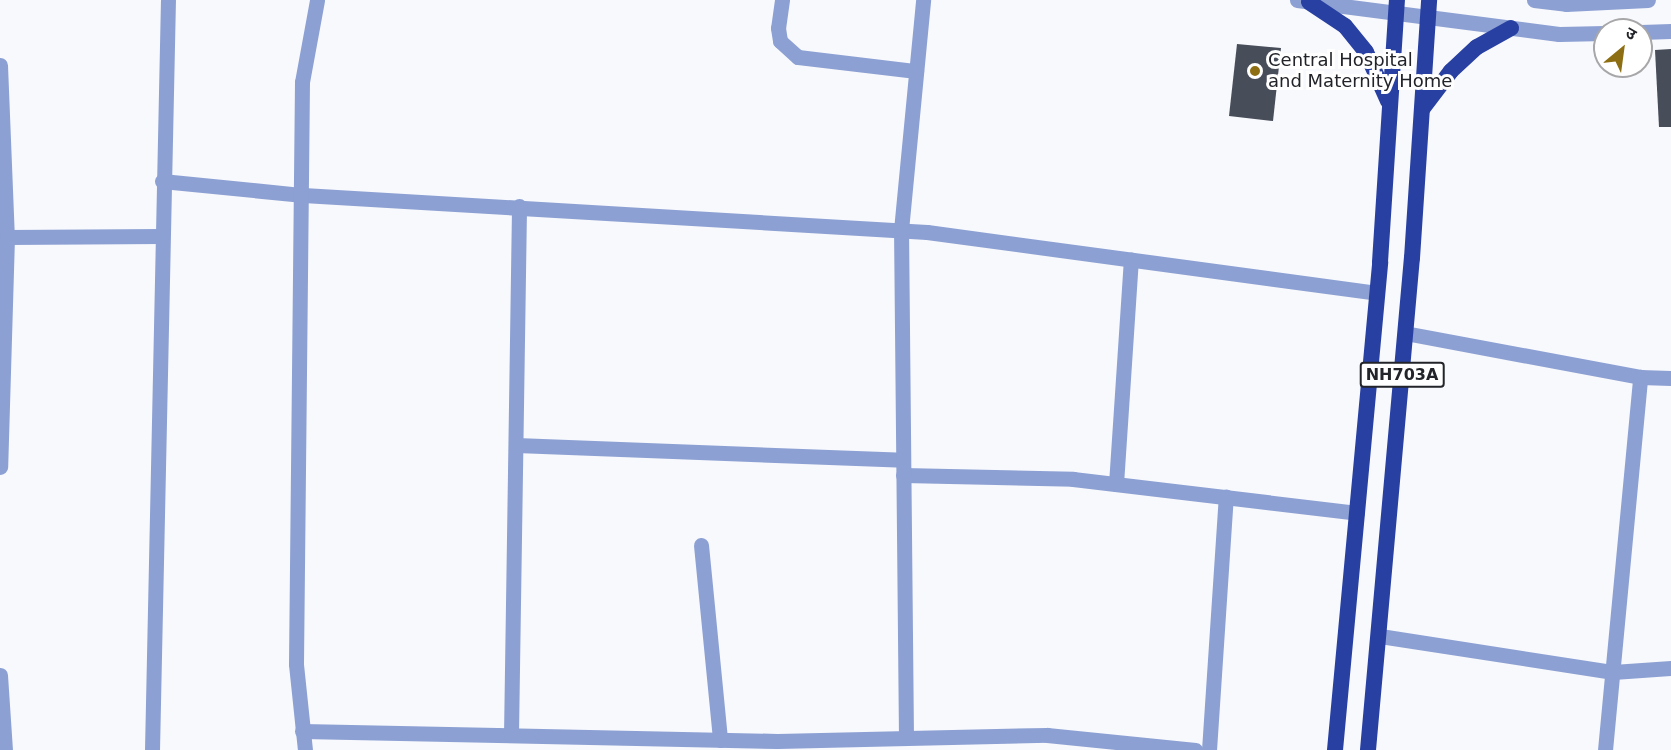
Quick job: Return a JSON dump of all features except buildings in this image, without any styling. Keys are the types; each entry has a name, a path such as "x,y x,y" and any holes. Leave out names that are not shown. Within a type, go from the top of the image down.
{"highway":[{"path":"1303,1 1345,26 1366,52 1390,104"},
{"name":"NH703A","path":"1335,750 1377,293 1396,6"},
{"name":"NH703A","path":"1368,750 1380,636 1405,333 1429,8"},
{"path":"1423,108 1451,71 1476,47 1511,28"}],"street":[{"path":"152,750 162,181 168,0"},
{"path":"304,750 296,664 303,195 302,82 317,0"},
{"path":"782,0 777,28 780,41 798,57 916,71"},
{"path":"906,738 901,230 923,0"},
{"path":"1534,0 1566,4 1648,0"},
{"path":"1303,1 1429,8 1511,28 1559,34 1593,33"},
{"path":"1653,32 1671,32"},
{"path":"0,65 7,237 0,467"},
{"path":"162,181 303,195 901,230 1377,293"},
{"path":"511,735 519,206"},
{"path":"7,237 162,236"},
{"path":"1116,484 1131,259"},
{"path":"1405,333 1640,377 1671,378"},
{"path":"1605,750 1640,377"},
{"path":"516,445 1073,479 1357,513"},
{"path":"1209,750 1226,497"},
{"path":"701,545 720,740"},
{"path":"1380,636 1614,672 1671,668"},
{"path":"0,675 4,750"},
{"path":"302,731 889,744 906,738 1047,735 1091,745 1195,750"}],"place":[{"name":"Central Hospital and Maternity Home","path":"1255,71"}]}
